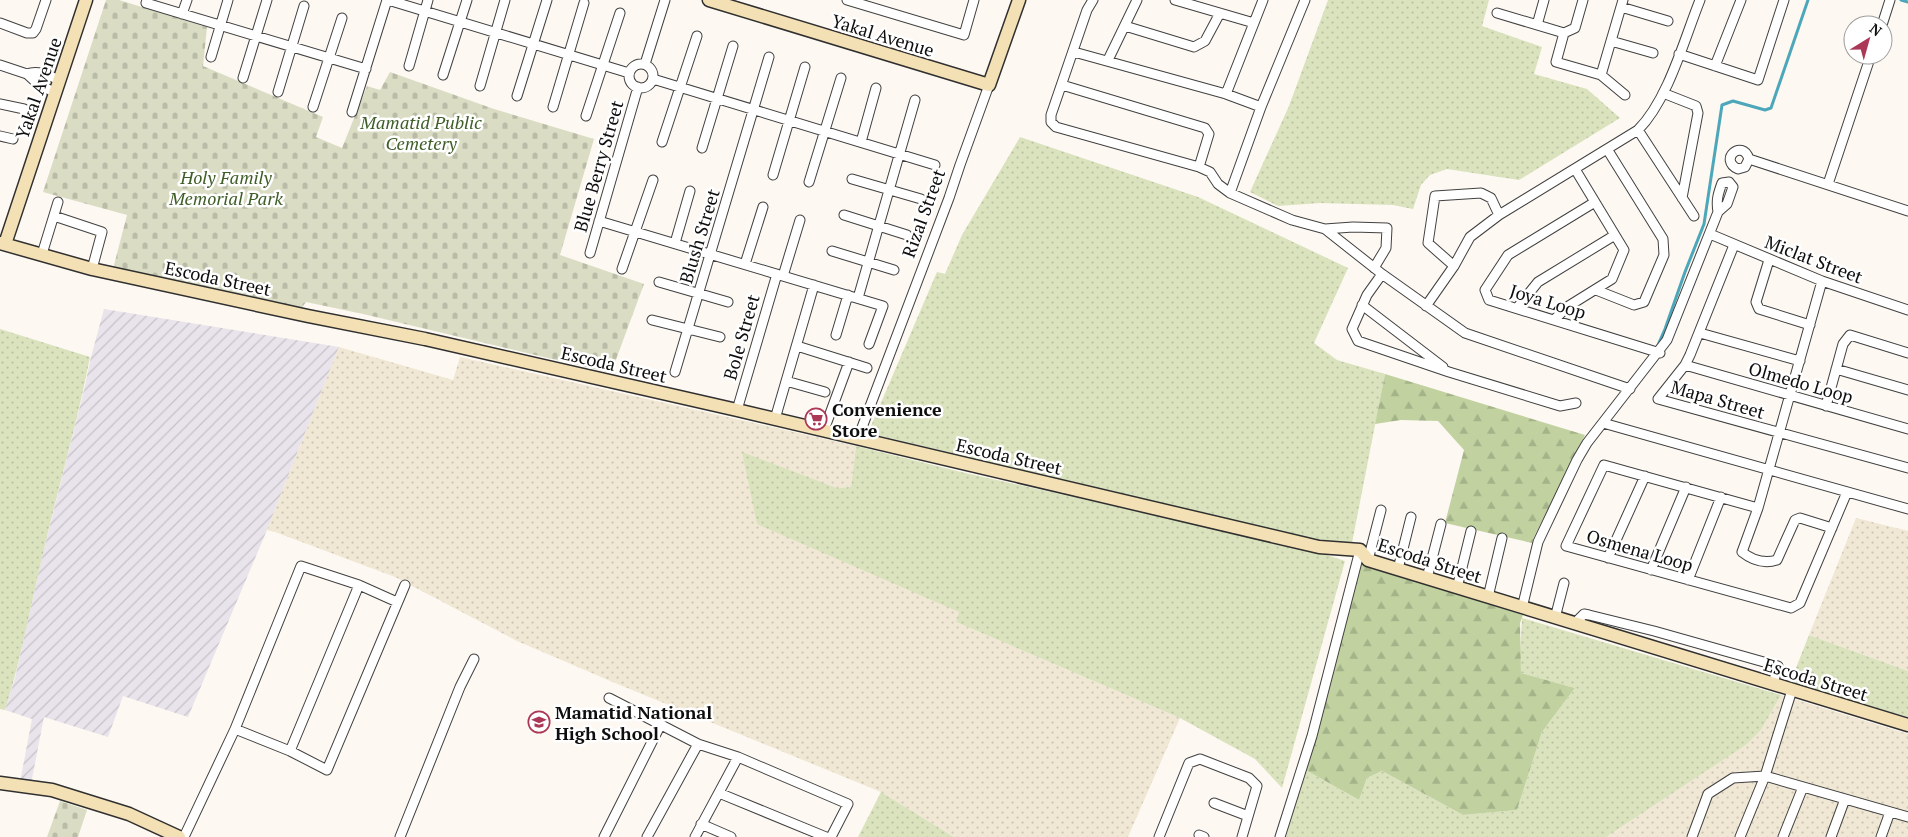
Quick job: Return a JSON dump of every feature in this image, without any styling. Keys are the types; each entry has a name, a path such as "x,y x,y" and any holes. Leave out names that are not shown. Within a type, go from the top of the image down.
{"street":[{"path":"0,24 27,33 33,33 46,0"},
{"name":"Yakal Avenue","path":"3,243 86,0"},
{"path":"147,0 146,3 366,69"},
{"path":"182,14 187,0"},
{"path":"210,57 228,0"},
{"path":"243,78 266,0"},
{"path":"352,112 387,0 630,73"},
{"path":"409,66 428,0"},
{"path":"443,75 467,0"},
{"path":"480,86 505,0"},
{"path":"517,96 547,0"},
{"path":"645,64 665,0"},
{"name":"Yakal Avenue","path":"709,0 736,4 990,86"},
{"path":"847,0 964,35 974,0"},
{"name":"Rizal Street","path":"858,438 949,198 1019,0"},
{"path":"1092,0 1051,115 1052,122 1056,127 1199,167 1210,172 1218,184 1230,193 1292,220 1325,230 1378,271 1466,333 1630,389"},
{"path":"1108,60 1137,0"},
{"path":"1176,0 1254,22"},
{"path":"1226,94 1263,0"},
{"path":"1230,193 1261,107 1305,0"},
{"path":"1537,25 1544,0"},
{"path":"1497,13 1564,33 1575,28 1583,0"},
{"path":"1426,306 1454,266 1470,237 1499,215 1638,130 1649,118 1663,93 1700,0"},
{"path":"1715,66 1741,0"},
{"path":"1679,54 1758,80 1784,0"},
{"path":"1885,15 1890,0"},
{"path":"553,107 584,3"},
{"path":"1601,75 1622,4 1668,21"},
{"path":"278,92 304,6"},
{"path":"586,116 620,13"},
{"path":"1125,26 1194,47 1205,41 1220,13"},
{"path":"313,107 342,18"},
{"path":"1564,33 1556,62 1601,75 1625,95"},
{"path":"662,142 696,36"},
{"path":"1611,41 1653,53"},
{"path":"702,148 733,46"},
{"path":"1074,52 1226,94 1261,107"},
{"name":"Blush Street","path":"675,372 769,57"},
{"path":"645,64 651,69 652,79 647,86 638,87 630,80 630,73 635,65 645,64"},
{"path":"0,65 27,74 40,86 55,92"},
{"path":"1828,184 1869,65"},
{"path":"773,175 805,67"},
{"path":"27,74 34,72 59,80"},
{"path":"809,182 841,78"},
{"path":"652,79 935,164"},
{"path":"1062,85 1205,128 1209,134 1199,167"},
{"name":"Blue Berry Street","path":"590,254 638,87"},
{"path":"861,142 876,88"},
{"path":"1663,93 1696,106 1698,113 1682,198"},
{"path":"836,335 869,262 915,100"},
{"path":"0,104 24,109"},
{"path":"1638,130 1694,216"},
{"path":"0,136 13,139"},
{"path":"1596,290 1634,305 1644,302 1664,255 1663,239 1607,149"},
{"path":"1522,608 1538,542 1577,460 1603,423 1660,353 1668,340 1718,212 1727,204 1730,196 1733,187 1729,182 1734,167 1730,160 1732,154 1736,150 1742,150 1749,159 1748,165 1743,168 1734,167"},
{"path":"1749,159 1908,211"},
{"path":"1555,319 1568,307 1612,279 1624,250 1575,169"},
{"path":"852,179 922,199"},
{"path":"622,269 653,180"},
{"path":"675,243 690,191"},
{"path":"1454,266 1428,243 1434,196 1481,193 1491,198 1499,215"},
{"path":"42,254 58,202"},
{"name":"Joya Loop","path":"1595,202 1508,255 1485,290 1489,300 1660,353"},
{"path":"746,264 763,207"},
{"path":"844,215 907,235"},
{"path":"54,216 102,232 92,269"},
{"name":"Bole Street","path":"737,410 780,275 800,220"},
{"path":"599,221 883,306 869,344"},
{"path":"1325,230 1353,227 1387,228 1386,248 1378,271 1352,329 1358,341 1449,372 1560,406 1576,403"},
{"name":"Miclat Street","path":"1710,234 1822,281 1908,310"},
{"path":"1517,308 1538,282 1615,235"},
{"name":"Escoda Street","path":"3,243 92,269 308,316 425,339 824,430 1319,547 1364,555 1398,569 1457,588 1908,726"},
{"name":"Mapa Street","path":"1734,245 1700,333 1685,365 1658,399 1908,468"},
{"path":"832,250 894,270"},
{"path":"1769,260 1756,302 1759,309 1810,325"},
{"path":"1822,281 1758,508 1742,552 1749,557 1768,563 1777,560 1796,520 1800,518 1832,528"},
{"path":"659,282 728,302"},
{"path":"775,419 814,285"},
{"path":"1362,305 1449,372"},
{"path":"652,320 720,337"},
{"path":"1700,333 1800,361"},
{"path":"1826,406 1843,344 1850,335 1908,353"},
{"path":"796,346 867,368"},
{"path":"824,430 849,362"},
{"name":"Olmedo Loop","path":"1685,365 1908,429"},
{"name":"Olmedo Loop","path":"1836,370 1908,390"},
{"path":"786,381 825,392"},
{"path":"1603,423 1908,509"},
{"name":"Osmena Loop","path":"1758,508 1604,465 1566,546 1791,608 1800,603 1847,492"},
{"path":"1608,558 1645,476"},
{"path":"1651,570 1686,487"},
{"path":"1688,580 1721,497"},
{"path":"1280,837 1312,736 1364,555 1381,510"},
{"path":"1398,569 1412,517"},
{"path":"1427,578 1441,524"},
{"path":"1457,588 1472,531"},
{"path":"1488,597 1502,538"},
{"path":"184,837 235,729 300,566 359,585 397,602"},
{"path":"1555,618 1564,583"},
{"path":"290,751 359,585"},
{"path":"235,729 290,751 326,770 405,586"},
{"path":"1574,624 1584,614 1589,615 1778,666 1773,684"},
{"path":"400,837 460,687 474,659"},
{"path":"1740,837 1765,776 1792,690"},
{"path":"609,698 698,744 738,757 848,804 831,837"},
{"path":"604,837 661,724"},
{"path":"647,837 698,744"},
{"path":"695,837 738,757"},
{"path":"1159,837 1189,763 1200,759 1249,778 1257,786 1242,837"},
{"path":"1692,837 1708,794 1733,778 1765,776 1908,817"},
{"path":"0,783 52,790 129,814 179,837"},
{"path":"1783,837 1803,787"},
{"path":"720,793 826,837"},
{"path":"1831,837 1845,799"},
{"path":"1214,803 1248,816"},
{"path":"1881,837 1890,812"},
{"path":"701,824 731,837"}],"shaded area":[{"path":"104,309 339,347 267,530 188,717 123,696 108,737 44,717 31,784 20,782 32,719 5,710 15,678 42,557"},
{"path":"339,347 453,380 460,357 856,446 851,487 837,488 742,453 959,612 956,622 1180,718 1128,837 954,837 881,792 517,641 395,577 267,530"},
{"path":"1856,518 1908,531 1908,671 1809,635"},
{"path":"1781,695 1908,734 1908,837 1606,837 1746,745 1761,730"}],"green space":[{"path":"106,0 119,0 207,27 203,66 323,117 316,137 342,148 367,86 380,90 390,72 494,109 594,139 560,255 644,284 611,373 306,302 300,310 113,269 127,215 43,192"},
{"path":"1328,0 1489,0 1482,26 1542,47 1534,74 1587,89 1620,118 1519,180 1447,169 1430,175 1421,185 1413,209 1393,205 1320,203 1278,206 1250,192 1289,106"},
{"path":"1020,137 1198,197 1348,268 1314,343 1337,360 1385,374 1351,548 868,433 937,272 945,274 962,235"},
{"path":"0,329 90,357 21,653 5,710 0,709"},
{"path":"1385,374 1585,435 1532,543 1445,523 1464,450 1438,421 1401,420 1375,424"},
{"path":"856,446 961,472 1315,551 1345,561 1282,788 1255,759 1180,718 956,622 959,612 757,524 742,452 837,488 851,487"},
{"path":"1355,562 1523,615 1520,623 1521,673 1575,688 1542,732 1517,810 1463,815 1382,771 1367,778 1359,800 1304,769"},
{"path":"1522,618 1781,695 1761,730 1746,745 1606,837 1286,837 1304,769 1359,800 1367,778 1382,771 1463,815 1517,810 1542,732 1575,688 1521,673"},
{"path":"1809,635 1908,671 1908,717 1790,683"},
{"path":"881,792 954,837 858,837"},
{"path":"60,801 87,810 78,837 47,837"}],"waterway":[{"path":"1658,345 1704,224 1722,105 1733,101 1765,110 1771,108 1808,0"},
{"path":"1901,0 1908,2"}],"place":[{"name":"Convenience Store","path":"816,419"},
{"name":"Mamatid National High School","path":"539,722"}],"park label":[{"name":"Mamatid Public Cemetery","path":"421,132"},
{"name":"Holy Family Memorial Park","path":"226,187"}]}
